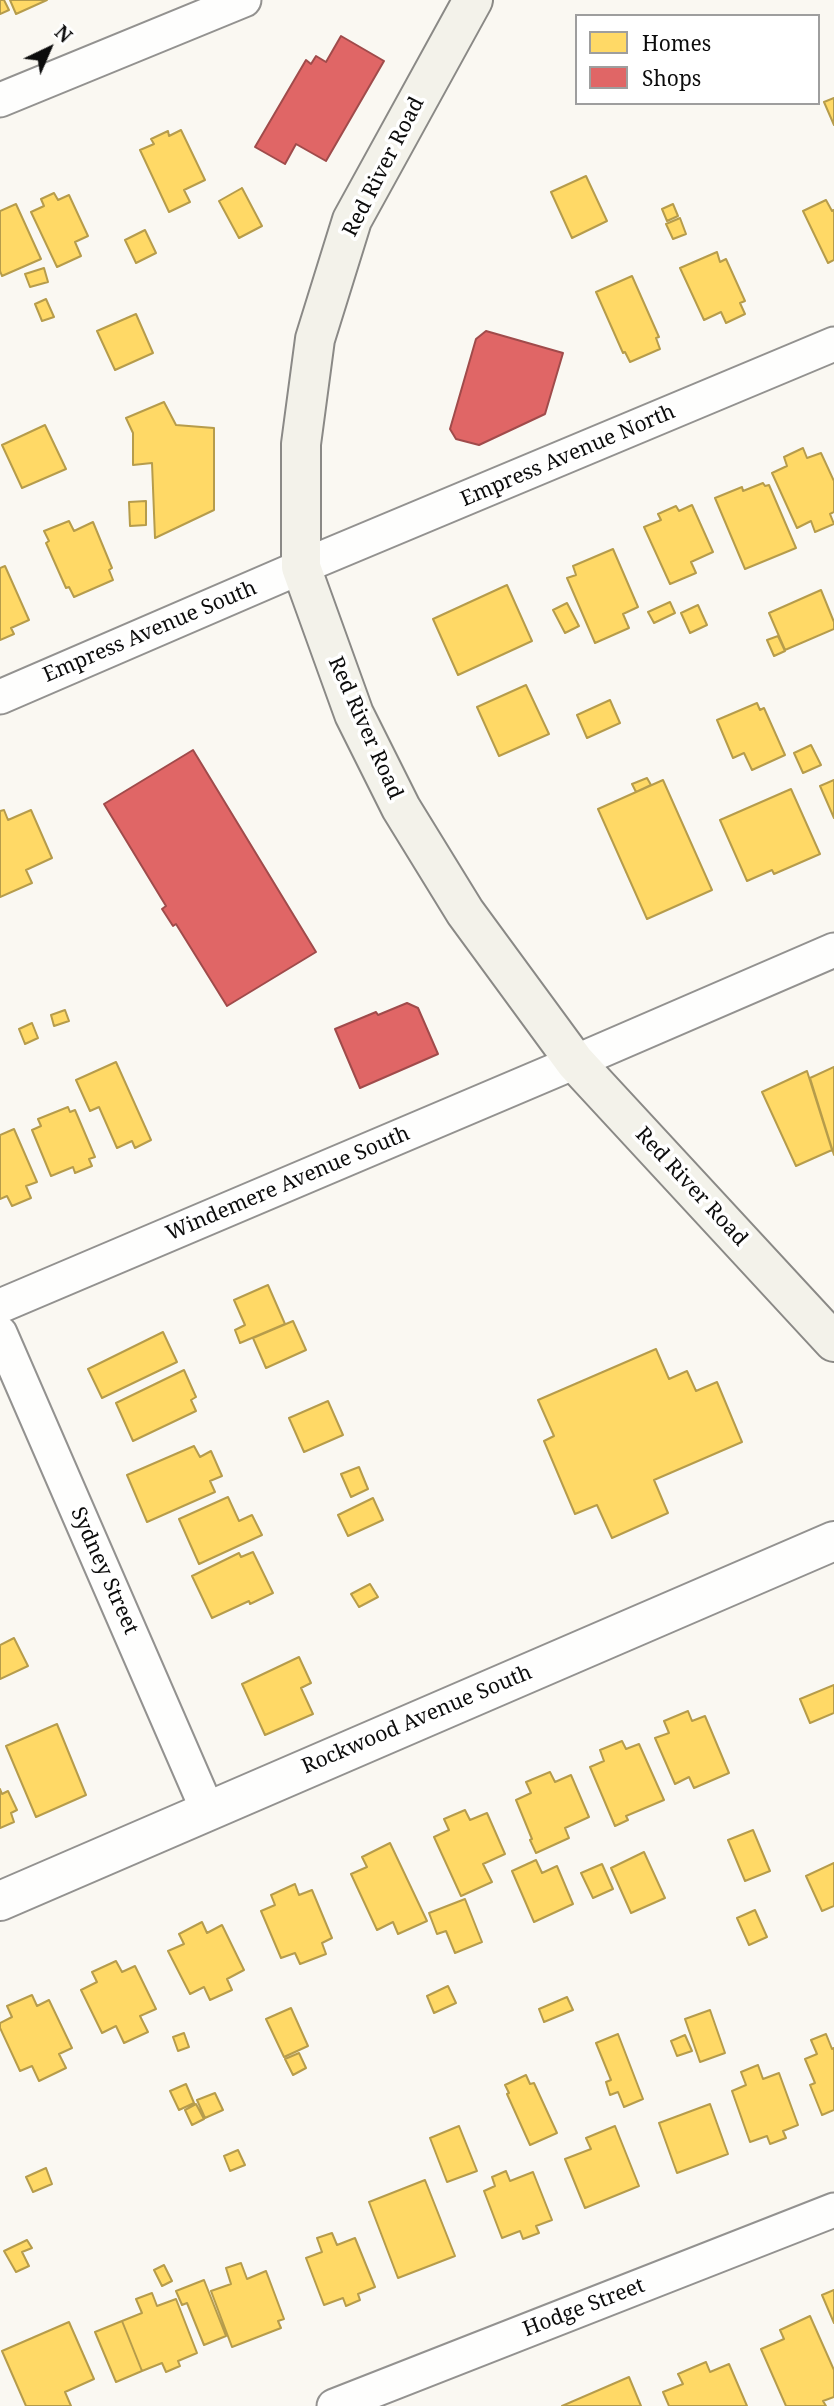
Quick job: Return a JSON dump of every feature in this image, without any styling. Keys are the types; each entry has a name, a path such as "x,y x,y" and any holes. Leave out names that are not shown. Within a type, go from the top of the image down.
{"main road":[{"name":"Red River Road","path":"473,0 352,220 315,339 301,444 301,567 354,714 401,808 465,912 575,1062 834,1342"}],"street":[{"path":"0,100 244,0"},
{"name":"Empress Avenue North","path":"301,567 834,344"},
{"name":"Empress Avenue South","path":"0,697 301,567"},
{"name":"Windemere Avenue South","path":"0,1306 834,950"},
{"name":"Sydney Street","path":"0,1333 207,1809"},
{"name":"Rockwood Avenue South","path":"0,1900 834,1541"},
{"name":"Hodge Street","path":"334,2406 834,2210"}],"building: Homes":[{"path":"0,0 4,0 9,10 0,14"},
{"path":"10,0 47,0 16,14"},
{"path":"834,98 834,125 824,102"},
{"path":"181,130 205,180 184,190 190,202 169,212 140,150 154,144 151,139 168,131 169,136"},
{"path":"586,176 607,221 572,238 551,192"},
{"path":"242,188 262,226 239,238 219,201"},
{"path":"54,193 58,200 69,195 88,236 75,242 81,256 57,267 31,212 44,206 41,199"},
{"path":"826,200 832,211 834,210 834,260 828,263 803,211"},
{"path":"16,204 41,259 2,276 0,211"},
{"path":"673,204 678,216 667,221 662,209"},
{"path":"680,218 686,234 673,239 666,224"},
{"path":"145,230 156,253 136,263 125,240"},
{"path":"717,252 720,262 726,259 745,301 740,303 745,314 726,323 721,312 704,320 680,268"},
{"path":"44,268 48,282 30,287 25,274"},
{"path":"632,276 659,337 656,338 660,349 630,362 625,352 623,353 596,292"},
{"path":"46,299 54,317 42,321 35,304"},
{"path":"136,314 153,353 115,370 97,331"},
{"path":"164,402 176,425 214,428 214,510 155,538 152,463 133,465 133,433 126,418"},
{"path":"45,425 66,469 22,488 2,445"},
{"path":"803,448 807,458 821,453 834,481 834,512 830,514 834,524 815,532 811,521 797,528 772,473 787,466 784,457"},
{"path":"763,483 765,486 769,485 796,548 745,569 715,498 742,487 743,491"},
{"path":"146,501 146,525 130,526 129,502"},
{"path":"692,505 713,552 691,562 696,573 670,584 644,527 661,520 658,514 676,506 679,511"},
{"path":"69,521 74,531 93,522 112,568 109,570 113,580 74,597 69,587 66,588 46,543 49,541 44,531"},
{"path":"613,549 638,607 623,614 629,628 595,643 567,578 576,575 573,566"},
{"path":"5,566 29,620 11,628 14,634 0,640 0,568"},
{"path":"507,585 532,641 458,675 433,619"},
{"path":"821,590 834,622 834,629 785,650 769,613"},
{"path":"670,602 675,613 654,623 648,612"},
{"path":"567,603 579,626 565,633 553,610"},
{"path":"698,605 707,625 690,633 681,613"},
{"path":"778,636 785,651 774,656 767,640"},
{"path":"526,685 549,734 499,756 477,707"},
{"path":"610,700 620,723 587,738 577,715"},
{"path":"757,703 760,710 764,708 785,755 752,770 744,753 733,758 717,720"},
{"path":"811,745 821,765 803,773 794,753"},
{"path":"647,778 651,785 636,792 632,784"},
{"path":"663,780 712,890 647,919 598,809"},
{"path":"834,780 834,818 820,786"},
{"path":"791,789 820,854 774,874 772,870 747,881 720,820"},
{"path":"4,810 8,820 31,810 52,858 26,870 32,883 0,897 0,811"},
{"path":"65,1010 69,1021 54,1026 51,1015"},
{"path":"32,1023 38,1038 25,1044 19,1029"},
{"path":"116,1062 151,1140 135,1148 132,1141 117,1148 99,1107 90,1111 76,1080"},
{"path":"834,1067 834,1155 810,1078"},
{"path":"807,1071 832,1150 796,1166 762,1092"},
{"path":"68,1107 70,1112 75,1110 95,1157 89,1159 92,1166 75,1173 73,1167 51,1176 32,1130 41,1126 38,1119"},
{"path":"14,1129 37,1182 26,1186 31,1198 12,1206 7,1196 0,1199 0,1135"},
{"path":"268,1285 285,1324 240,1343 235,1330 245,1325 234,1300"},
{"path":"293,1321 306,1350 266,1368 253,1338"},
{"path":"163,1332 177,1362 102,1398 88,1369"},
{"path":"656,1349 669,1379 687,1371 696,1391 717,1382 742,1442 654,1480 668,1513 612,1538 597,1505 575,1514 544,1441 554,1436 538,1400"},
{"path":"184,1370 196,1397 191,1400 196,1411 133,1441 116,1403"},
{"path":"328,1401 343,1435 304,1452 289,1418"},
{"path":"194,1446 200,1457 211,1451 222,1476 210,1481 215,1492 147,1522 127,1475"},
{"path":"359,1467 368,1489 351,1497 341,1474"},
{"path":"228,1497 239,1521 252,1515 262,1535 199,1564 179,1519"},
{"path":"373,1498 383,1520 348,1536 338,1515"},
{"path":"253,1552 273,1593 212,1618 192,1576 239,1553 241,1557"},
{"path":"370,1584 378,1597 359,1607 351,1594"},
{"path":"14,1638 28,1666 0,1679 0,1645"},
{"path":"299,1657 311,1683 301,1688 313,1714 265,1735 242,1684"},
{"path":"834,1685 834,1713 810,1723 800,1699"},
{"path":"688,1711 692,1721 705,1716 729,1773 694,1788 689,1777 675,1784 655,1738 669,1733 664,1721"},
{"path":"57,1724 86,1795 36,1817 6,1746"},
{"path":"622,1741 626,1749 639,1744 664,1800 626,1816 628,1820 615,1826 590,1767 604,1761 600,1750"},
{"path":"550,1772 555,1782 571,1775 589,1817 565,1828 569,1838 536,1853 516,1800 531,1793 526,1782"},
{"path":"0,1789 2,1794 8,1791 17,1810 11,1813 14,1822 0,1828"},
{"path":"465,1810 470,1820 487,1813 505,1854 483,1864 492,1882 461,1896 434,1837 449,1830 444,1819"},
{"path":"753,1830 770,1871 745,1881 728,1840"},
{"path":"390,1843 427,1921 398,1934 393,1922 377,1930 351,1874 367,1867 362,1857"},
{"path":"644,1852 665,1898 631,1913 611,1868"},
{"path":"536,1860 542,1873 557,1866 573,1904 534,1922 512,1871"},
{"path":"834,1863 834,1906 822,1911 806,1876"},
{"path":"602,1864 613,1889 593,1898 581,1873"},
{"path":"295,1884 299,1895 312,1890 332,1938 322,1943 326,1954 300,1964 295,1953 281,1958 261,1911 275,1905 271,1895"},
{"path":"465,1899 482,1942 455,1953 446,1931 437,1934 429,1913"},
{"path":"755,1910 767,1937 749,1945 737,1918"},
{"path":"202,1922 207,1933 222,1925 244,1970 227,1979 232,1990 210,2000 204,1987 190,1994 168,1951 184,1944 179,1934"},
{"path":"116,1961 122,1972 135,1966 156,2009 140,2016 148,2032 124,2043 116,2026 102,2033 81,1990 97,1982 92,1972"},
{"path":"448,1986 456,2003 434,2013 427,1996"},
{"path":"32,1995 37,2006 49,2000 72,2048 59,2054 66,2068 39,2081 32,2066 20,2071 0,2028 0,2023 12,2017 7,2006"},
{"path":"567,1997 573,2010 544,2022 539,2009"},
{"path":"291,2008 308,2046 284,2057 266,2019"},
{"path":"710,2010 725,2053 700,2062 685,2019"},
{"path":"184,2033 189,2047 178,2051 173,2037"},
{"path":"618,2034 643,2099 624,2107 618,2092 610,2095 606,2082 611,2080 596,2043"},
{"path":"826,2034 832,2049 834,2048 834,2110 822,2115 810,2085 815,2083 805,2059 817,2054 811,2040"},
{"path":"685,2035 692,2051 677,2056 671,2041"},
{"path":"299,2053 306,2068 293,2075 285,2059"},
{"path":"758,2065 763,2079 779,2073 798,2125 783,2131 786,2138 770,2144 767,2136 750,2142 732,2091 746,2085 741,2072"},
{"path":"526,2075 530,2084 534,2083 557,2133 530,2145 505,2085"},
{"path":"186,2084 194,2103 179,2110 170,2091"},
{"path":"215,2093 223,2110 205,2118 197,2100"},
{"path":"196,2104 204,2119 192,2125 185,2110"},
{"path":"710,2104 728,2154 677,2173 659,2123"},
{"path":"459,2126 477,2171 447,2182 430,2138"},
{"path":"615,2126 639,2186 585,2208 565,2159 591,2149 586,2138"},
{"path":"238,2150 245,2165 230,2171 224,2156"},
{"path":"46,2168 52,2184 33,2192 26,2177"},
{"path":"506,2171 510,2181 533,2172 552,2220 536,2226 539,2233 523,2239 520,2231 502,2238 484,2191 495,2186 492,2177"},
{"path":"425,2180 455,2256 398,2278 369,2202"},
{"path":"332,2233 337,2245 355,2238 375,2287 358,2294 360,2300 346,2306 343,2298 324,2305 306,2258 322,2252 317,2238"},
{"path":"27,2240 32,2248 22,2252 29,2266 16,2272 4,2251"},
{"path":"241,2263 247,2279 266,2271 284,2319 278,2321 281,2328 232,2347 211,2291 231,2284 226,2268"},
{"path":"164,2265 172,2281 162,2286 154,2270"},
{"path":"204,2280 226,2336 204,2345 187,2303 182,2305 176,2291"},
{"path":"834,2290 834,2323 822,2295"},
{"path":"152,2293 157,2306 176,2299 197,2353 178,2361 180,2366 166,2372 162,2363 142,2371 122,2321 142,2313 136,2299"},
{"path":"810,2316 834,2370 834,2397 823,2401 826,2406 786,2406 761,2349 784,2339 780,2330"},
{"path":"122,2321 142,2371 116,2382 95,2332"},
{"path":"69,2322 94,2379 65,2392 71,2406 26,2406 2,2351"},
{"path":"706,2362 710,2372 729,2364 747,2406 669,2406 663,2392 683,2384 678,2374"},
{"path":"629,2377 641,2406 562,2406"}],"building: Shops":[{"path":"341,36 384,61 326,161 296,144 285,164 255,147 306,60 311,64 316,56 326,62"},
{"path":"486,331 563,353 545,414 479,445 456,439 450,429 476,339"},
{"path":"193,750 316,952 227,1006 176,924 173,926 162,909 166,906 104,804"},
{"path":"407,1003 418,1008 438,1054 360,1088 335,1029"}]}
